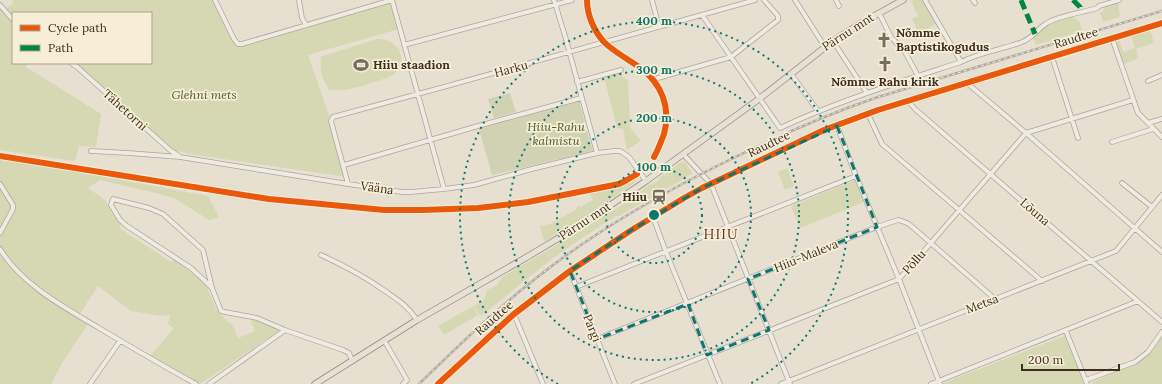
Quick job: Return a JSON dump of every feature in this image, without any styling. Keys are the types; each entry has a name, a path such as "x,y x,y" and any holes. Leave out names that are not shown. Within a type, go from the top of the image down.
{"main road":[{"name":"Pärnu mnt","path":"315,384 417,320 555,240 646,181 759,99 833,41 854,27 903,0"}],"street":[{"path":"216,0 234,39 238,44 392,0 444,189"},
{"path":"299,0 302,18 306,25"},
{"path":"404,45 555,2 572,0"},
{"path":"652,0 659,27"},
{"name":"Harku","path":"348,184 331,121 333,117 570,53 755,0"},
{"path":"658,78 731,57 778,20 778,16 764,0"},
{"path":"795,0 825,47"},
{"path":"836,0 839,6"},
{"path":"925,0 961,62"},
{"name":"Raudtee","path":"759,99 780,128 818,111 867,93 961,62 972,56 1023,41 1035,34 1048,22 1119,0"},
{"path":"555,2 597,153"},
{"path":"0,5 12,19"},
{"path":"879,13 891,37 905,53 918,76"},
{"path":"702,15 759,99"},
{"path":"1160,24 1162,28"},
{"name":"Raudtee","path":"438,384 514,314 570,271 653,216 711,184 824,130 868,114 1160,24"},
{"path":"1112,38 1138,113 1162,137"},
{"path":"833,41 867,93"},
{"path":"1052,57 1078,138"},
{"name":"Tähetorni","path":"72,64 170,150 180,157"},
{"path":"578,82 621,70"},
{"path":"791,74 818,111"},
{"path":"1148,81 1162,75"},
{"path":"967,83 1162,252"},
{"path":"344,165 581,98"},
{"path":"1026,133 1133,100"},
{"name":"Lõuna","path":"908,101 915,109 1162,322"},
{"path":"868,114 882,144 1042,281"},
{"path":"1148,124 1162,119"},
{"path":"837,126 940,382"},
{"path":"1112,142 1153,129"},
{"name":"Põllu","path":"634,384 899,279 1026,133"},
{"name":"Vääna","path":"91,151 180,157 402,192 421,192 485,182 597,153 614,151 620,152 629,157 646,181"},
{"path":"683,154 711,184 789,382"},
{"path":"669,164 683,159 689,161"},
{"path":"576,287 856,176"},
{"path":"1122,183 1152,207"},
{"path":"0,184 13,209 2,223 0,232"},
{"name":"Metsa","path":"781,384 1116,251 1162,195"},
{"path":"212,288 190,268 120,220 111,206 113,199 149,208 163,214 203,250 212,288 221,311 257,318 343,350 349,353 352,360"},
{"path":"653,216 707,355 720,384"},
{"name":"Hiiu-Maleva","path":"597,339 898,220 909,224 930,244 995,299"},
{"path":"0,249 19,272 51,300 196,384"},
{"path":"321,255 345,266 379,287 408,307 417,320"},
{"name":"Pargi","path":"570,271 615,384"},
{"path":"931,384 940,382 1138,301"},
{"path":"514,314 543,384"},
{"path":"209,384 286,330"},
{"path":"1066,330 1086,382 1136,362 1148,352 1162,332"},
{"path":"384,340 407,380 403,384"},
{"path":"90,384 120,341"}],"highlighted area":[{"path":"837,126 877,227 748,279 769,330 707,355 688,304 597,339 570,271 630,231 702,188"}],"green space":[{"name":"Glehni mets","path":"12,0 214,0 238,44 392,0 399,29 308,55 331,121 347,177 170,150 72,64 152,64 152,12 12,12 12,64 28,64 26,67 101,114 96,147 79,146 75,161 0,150 0,5 3,9 13,4"},
{"path":"923,0 937,23 919,34 912,19 918,16 911,1"},
{"path":"1118,2 1120,17 1103,22 1100,13 1104,10 1103,7"},
{"path":"1072,16 1079,21 1082,31 1036,45 1033,38 1046,25"},
{"path":"1149,27 1154,43 1136,49 1137,59 1121,65 1112,38 1118,36 1123,52 1135,48 1130,33"},
{"name":"Hiiu staadion","path":"377,39 390,42 399,50 401,61 395,73 386,78 364,85 345,90 329,91 322,76 320,57"},
{"path":"618,74 628,80 630,128 641,141 627,150 623,129 617,128 604,77"},
{"path":"510,93 516,112 494,118 488,99"},
{"name":"Hiiu-Rahu kalmistu","path":"579,101 585,122 582,123 585,131 587,131 593,151 492,175 479,129"},
{"path":"0,159 208,196 219,217 209,220 176,199 160,194 100,180 88,188 105,200 111,212 121,225 119,228 171,262 174,259 205,283 216,309 233,325 238,338 255,331 251,321 253,319 278,327 279,331 200,384 150,356 174,328 168,324 170,315 162,316 131,311 98,286 77,318 88,324 62,363 51,384 0,384"},
{"path":"685,162 693,174 687,176 619,216 616,216 576,242 480,316 474,306 484,300 487,290 497,285 502,277 622,205"},
{"path":"787,168 794,186 785,190 778,172"},
{"path":"635,177 638,179 633,184 567,229 545,241 542,236 540,226 548,225 577,209 578,205 580,207 593,200 589,193 592,191 621,185"},
{"path":"855,180 864,202 800,228 791,206"},
{"path":"473,306 478,315 444,335 438,326"},
{"path":"1067,335 1084,384 941,384"},
{"path":"1162,337 1162,384 1092,384 1092,382 1139,362 1152,352"}],"railway":[{"path":"419,384 490,317 556,263 600,232 646,204 717,166 795,129 875,98 1162,11"}],"marked path":[{"path":"1021,0 1035,34"},
{"path":"1073,0 1080,7 1080,11"}],"cycle path":[{"path":"587,0 590,17 600,38 612,49 647,73 659,88 663,97 666,124 664,134 654,157"},
{"path":"438,384 514,314 570,271 630,231 702,188 824,130 878,110 1162,23"},
{"path":"0,156 269,199 384,210 478,208 528,202 619,184 637,174"}],"place":[{"name":"Nõmme Baptistikogudus","path":"884,40"},
{"name":"Nõmme Rahu kirik","path":"885,64"},
{"name":"Hiiu staadion","path":"361,65"},
{"name":"Hiiu","path":"659,197"}],"district":[{"name":"HIIU","path":"721,234"}]}
